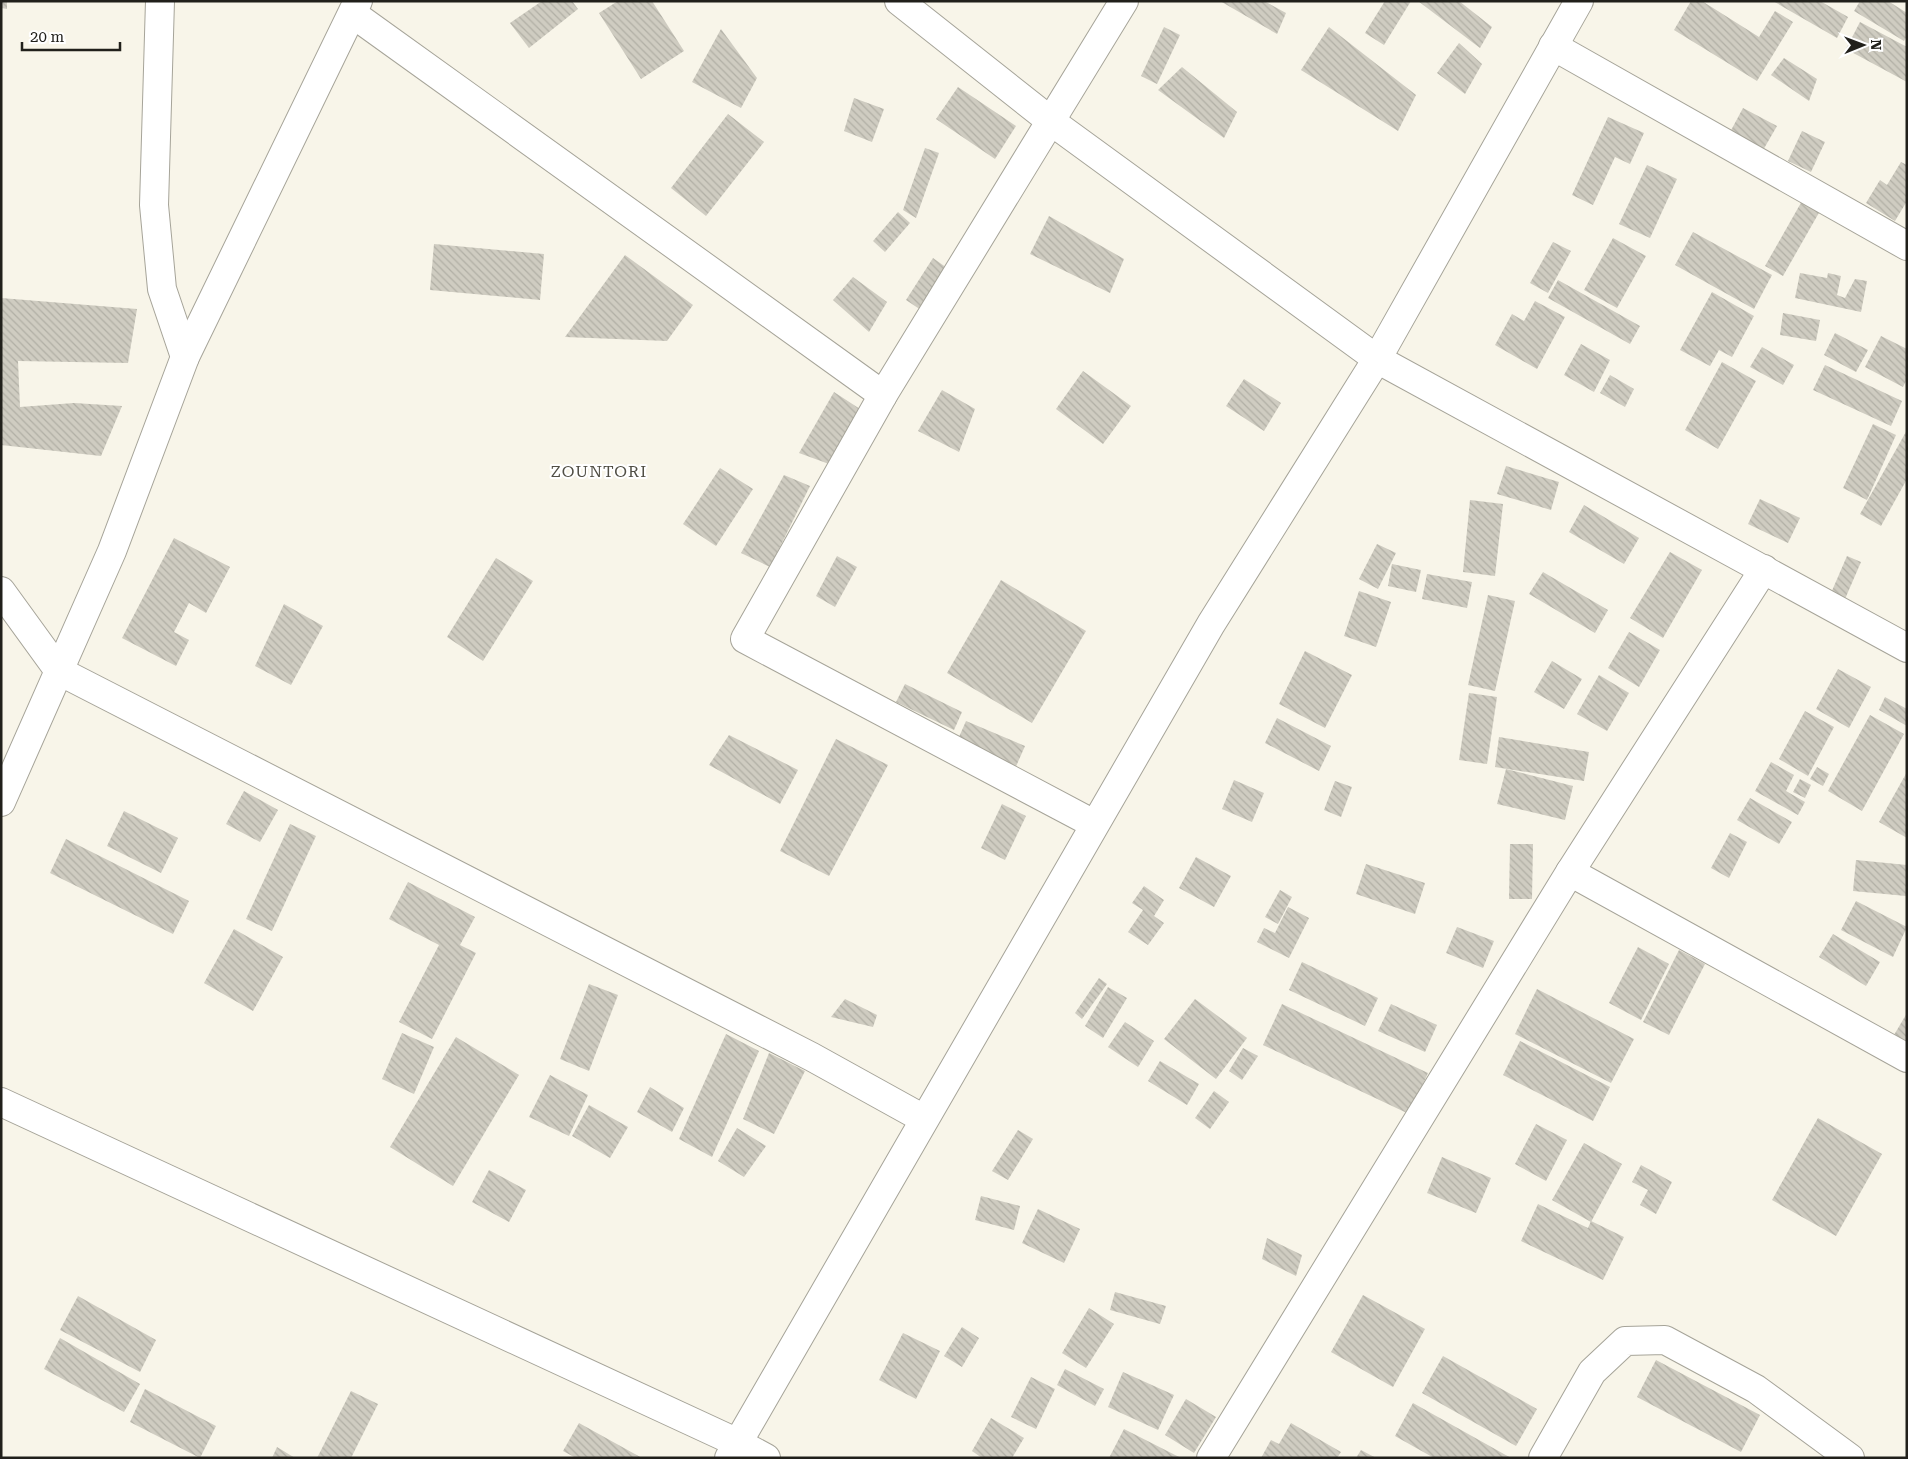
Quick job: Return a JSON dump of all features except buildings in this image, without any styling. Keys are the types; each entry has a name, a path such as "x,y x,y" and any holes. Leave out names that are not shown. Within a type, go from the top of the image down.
{"street":[{"path":"160,1 154,205 162,289 185,357"},
{"path":"899,1 1052,122 1377,359 1907,648"},
{"path":"1094,824 745,639 883,395 1052,122 1124,1"},
{"path":"733,1450 1210,624 1377,359 1579,1"},
{"path":"1,802 8,773 58,671 112,551 185,357 356,8 883,395"},
{"path":"1554,46 1907,246"},
{"path":"1211,1458 1570,872 1764,569"},
{"path":"1,592 58,671 803,1053 924,1119"},
{"path":"1570,872 1907,1058"},
{"path":"1,1102 733,1450 766,1458"},
{"path":"1543,1458 1592,1372 1625,1341 1665,1340 1756,1389 1850,1458"}],"district":[{"name":"ZOUNTORI","path":"599,471"}]}
